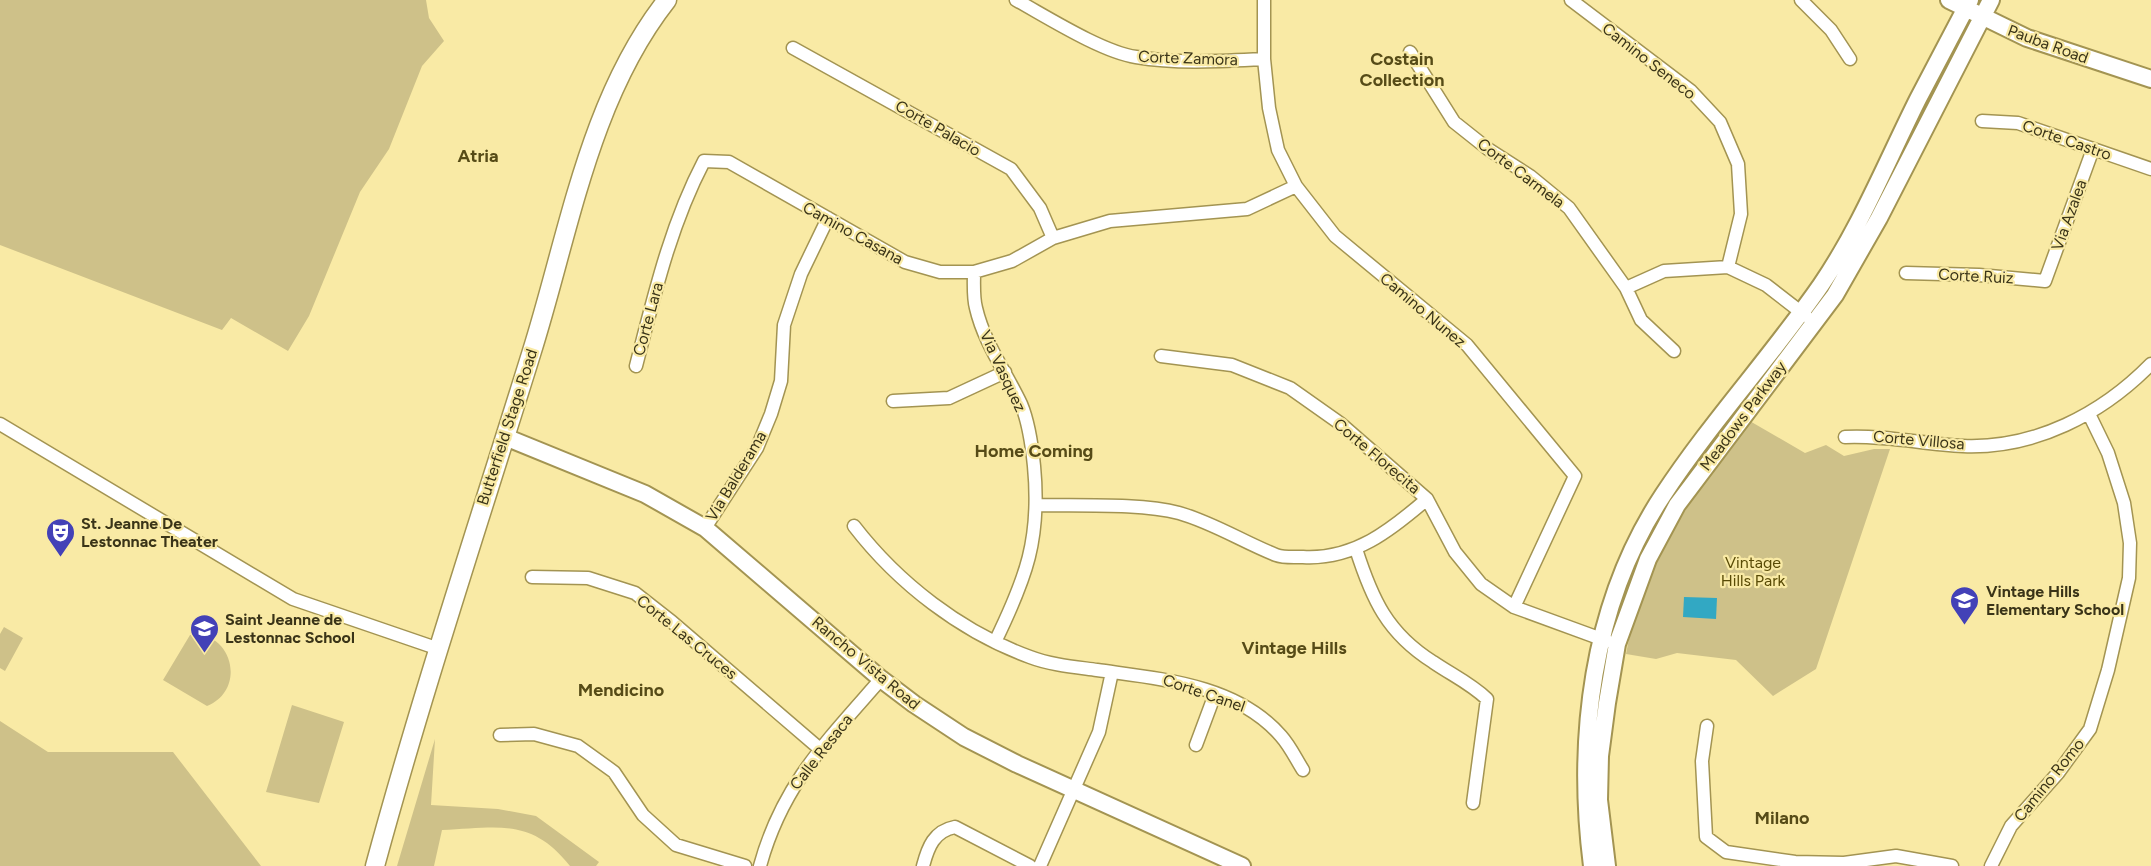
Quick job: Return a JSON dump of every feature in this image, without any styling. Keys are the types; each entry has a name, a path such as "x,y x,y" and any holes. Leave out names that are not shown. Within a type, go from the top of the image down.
{"main road":[{"name":"Butterfield Stage Road","path":"375,866 439,649 611,94 642,34 666,0"},
{"name":"Pauba Road","path":"1949,0 1968,5 1982,17 2048,46 2151,79"},
{"name":"Meadows Parkway","path":"1607,866 1599,800 1600,756 1617,644 1648,559 1677,505 1813,322 1835,296 1852,268 1991,0"},
{"name":"Meadows Parkway","path":"1592,866 1586,820 1586,759 1590,701 1600,640 1633,552 1662,496 1820,285 1863,210 1968,5"},
{"name":"Rancho Vista Road","path":"505,436 645,494 705,528 881,679 964,737 1242,866"}],"street":[{"name":"Corte Zamora","path":"1016,0 1080,35 1134,57 1200,62 1264,59"},
{"name":"Camino Nunez","path":"1264,0 1264,59 1269,108 1278,150 1296,186 1335,236 1467,345 1575,476 1514,607"},
{"name":"Camino Seneco","path":"1571,0 1691,91 1720,122 1738,164 1741,214 1728,267"},
{"path":"1801,0 1831,30 1850,59"},
{"name":"Corte Palacio","path":"793,48 1011,169 1040,208 1053,238"},
{"name":"Corte Carmela","path":"1410,52 1454,122 1488,149 1530,176 1569,208 1626,288 1641,320 1674,351"},
{"name":"Corte Castro","path":"1982,121 2018,123 2151,168"},
{"name":"Via Azalea","path":"2045,281 2093,149"},
{"name":"Camino Casana","path":"661,272 685,197 704,161 729,162 904,262 940,272 974,272 1012,261 1053,238 1110,221 1247,209 1296,186"},
{"name":"Via Balderama","path":"705,528 751,457 771,414 781,381 784,325 801,274 828,218"},
{"path":"1626,288 1664,271 1728,267 1766,285 1813,322"},
{"name":"Corte Lara","path":"636,366 661,272"},
{"name":"Via Vasquez","path":"974,272 976,308 988,342 1022,406 1032,447 1038,505 1033,545 1020,591 994,642"},
{"name":"Corte Ruiz","path":"1906,273 1979,275 2045,281"},
{"name":"Corte Florecita","path":"1161,356 1232,365 1290,388 1341,424 1427,499 1462,560 1481,584 1514,607 1600,640 1617,644"},
{"name":"Corte Villosa","path":"1845,437 1877,435 1964,446 2008,443 2053,432 2089,414 2151,364"},
{"path":"893,401 949,398 1005,372"},
{"name":"Camino Romo","path":"1991,866 2011,826 2058,773 2090,729 2108,670 2129,578 2130,543 2124,503 2109,453 2089,414"},
{"path":"0,424 293,599 439,649"},
{"path":"1038,505 1115,507 1176,513 1204,521 1279,556 1320,558 1356,549 1392,529 1427,499"},
{"name":"Corte Canel","path":"854,526 877,555 946,613 994,642 1032,658 1112,672 1168,678 1252,709 1281,736 1304,770"},
{"path":"1356,549 1370,593 1394,631 1431,662 1471,684 1487,699 1473,803"},
{"name":"Corte Las Cruces","path":"532,577 588,578 635,593 820,749"},
{"path":"1040,866 1099,732 1112,672"},
{"name":"Calle Resaca","path":"759,866 769,833 781,806 820,749 881,679"},
{"path":"1196,745 1215,694"},
{"path":"1707,726 1702,761 1706,837 1726,852 1796,862 1844,863 1896,856 1953,866"},
{"path":"500,735 534,734 578,746 614,772 643,815 676,845 745,866"},
{"path":"923,866 928,849 944,829 955,827 1030,866"}],"green space":[{"path":"0,0 426,0 429,18 444,41 422,66 389,149 360,192 309,316 288,351 231,318 222,330 0,245"},
{"name":"Vintage Hills Park","path":"1748,420 1805,453 1826,445 1844,456 1874,449 1890,449 1816,669 1773,696 1736,660 1677,653 1656,659 1626,654 1634,621 1658,559 1709,474"},
{"path":"4,627 23,638 5,671 0,668 0,634"},
{"path":"190,635 205,636 216,642 225,651 230,663 231,675 227,687 220,698 207,706 163,680"},
{"path":"292,705 344,722 319,803 266,792"},
{"path":"0,721 48,752 173,752 261,866 0,866"},
{"path":"435,739 431,805 498,809 536,816 599,862 596,866 570,866 556,850 541,839 512,829 497,828 442,830 434,866 397,866"}],"water":[{"path":"1684,597 1717,598 1716,619 1683,617"}],"place":[{"name":"St. Jeanne De Lestonnac Theater","path":"60,558"},
{"name":"Vintage Hills Elementary School","path":"1965,626"},
{"name":"Saint Jeanne de Lestonnac School","path":"204,654"}],"district":[{"name":"Costain Collection","path":"1402,69"},
{"name":"Atria","path":"478,156"},
{"name":"Home Coming","path":"1034,451"},
{"name":"Vintage Hills","path":"1294,648"},
{"name":"Mendicino","path":"621,690"},
{"name":"Milano","path":"1782,818"}]}
